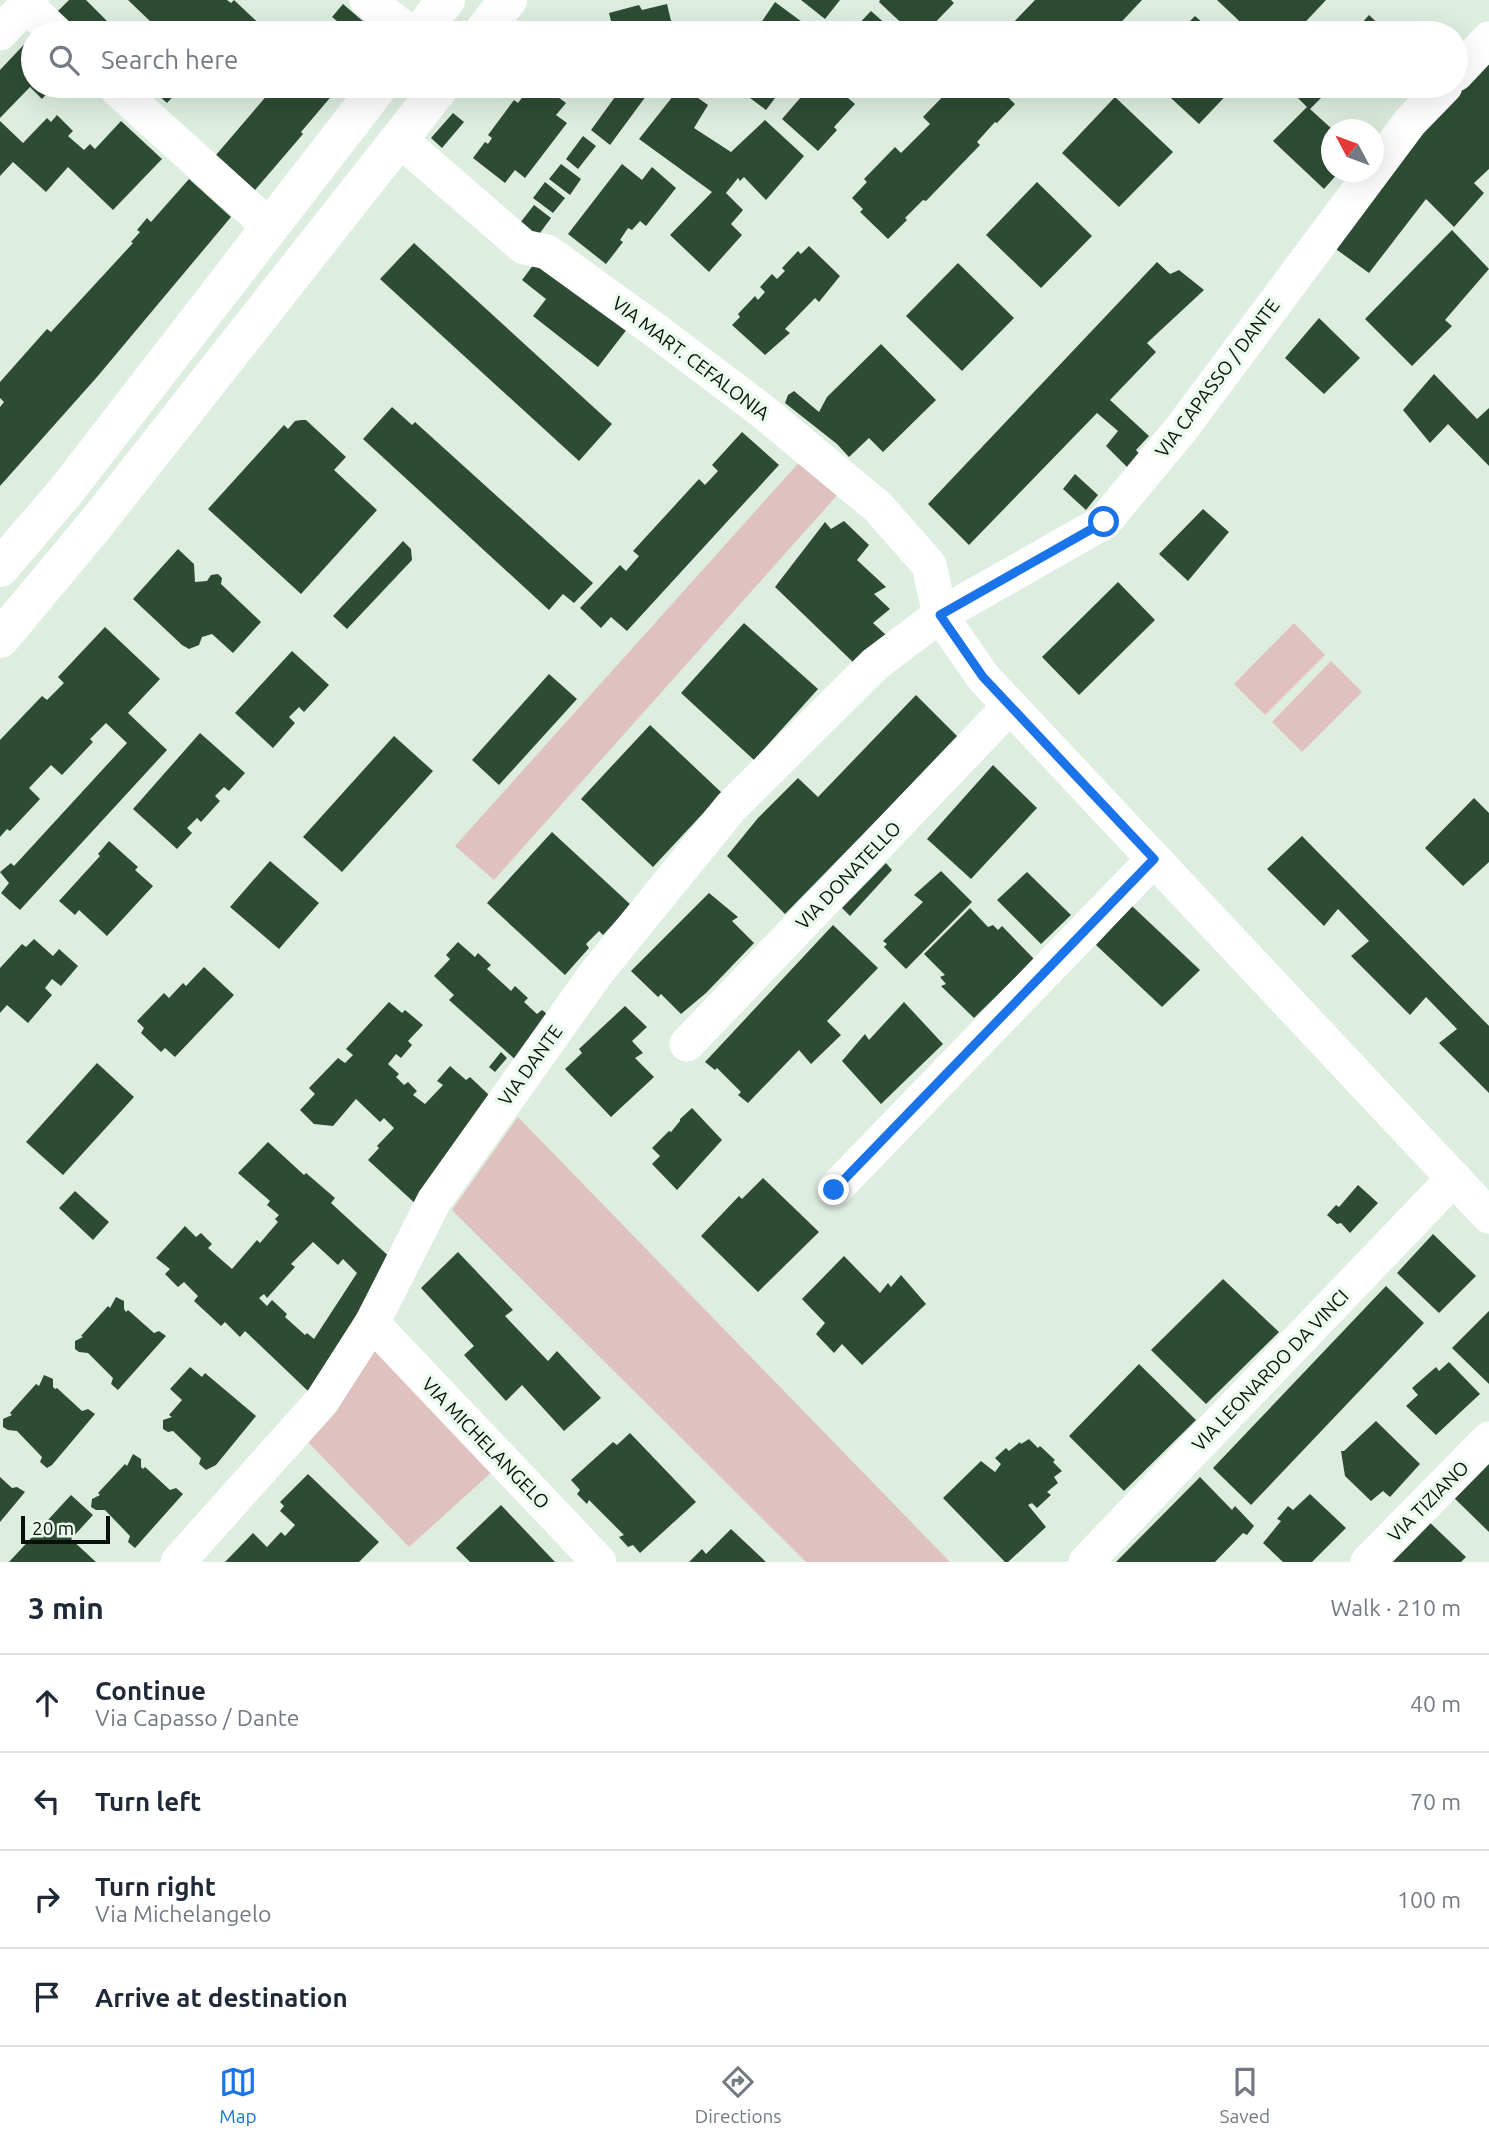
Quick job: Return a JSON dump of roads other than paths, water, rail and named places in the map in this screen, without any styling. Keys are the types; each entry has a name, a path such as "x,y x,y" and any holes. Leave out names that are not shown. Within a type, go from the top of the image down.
{"main road":[{"path":"429,21 446,0"},
{"path":"492,21 509,0"},
{"path":"0,568 66,491 370,98"},
{"path":"0,639 95,526 431,98"}],"street":[{"path":"368,0 395,21"},
{"path":"0,33 28,3 45,21"},
{"path":"1468,61 1489,39"},
{"path":"127,98 270,227"},
{"name":"VIA CAPASSO / DANTE","path":"940,615 1104,522 1181,429 1410,122 1433,98"},
{"name":"VIA MART. CEFALONIA","path":"399,139 524,247 547,252 659,333 761,410 878,507 929,565 940,615"},
{"path":"940,615 983,677 1489,1216"},
{"name":"VIA DANTE","path":"178,1562 322,1401 372,1323 434,1201 597,972 731,807 875,664 940,615"},
{"name":"VIA DONATELLO","path":"687,1044 1010,706"},
{"path":"834,1190 1154,859"},
{"name":"VIA LEONARDO DA VINCI","path":"1086,1562 1454,1178"},
{"name":"VIA MICHELANGELO","path":"372,1323 599,1562"},
{"name":"VIA TIZIANO","path":"1368,1562 1489,1439"}]}
